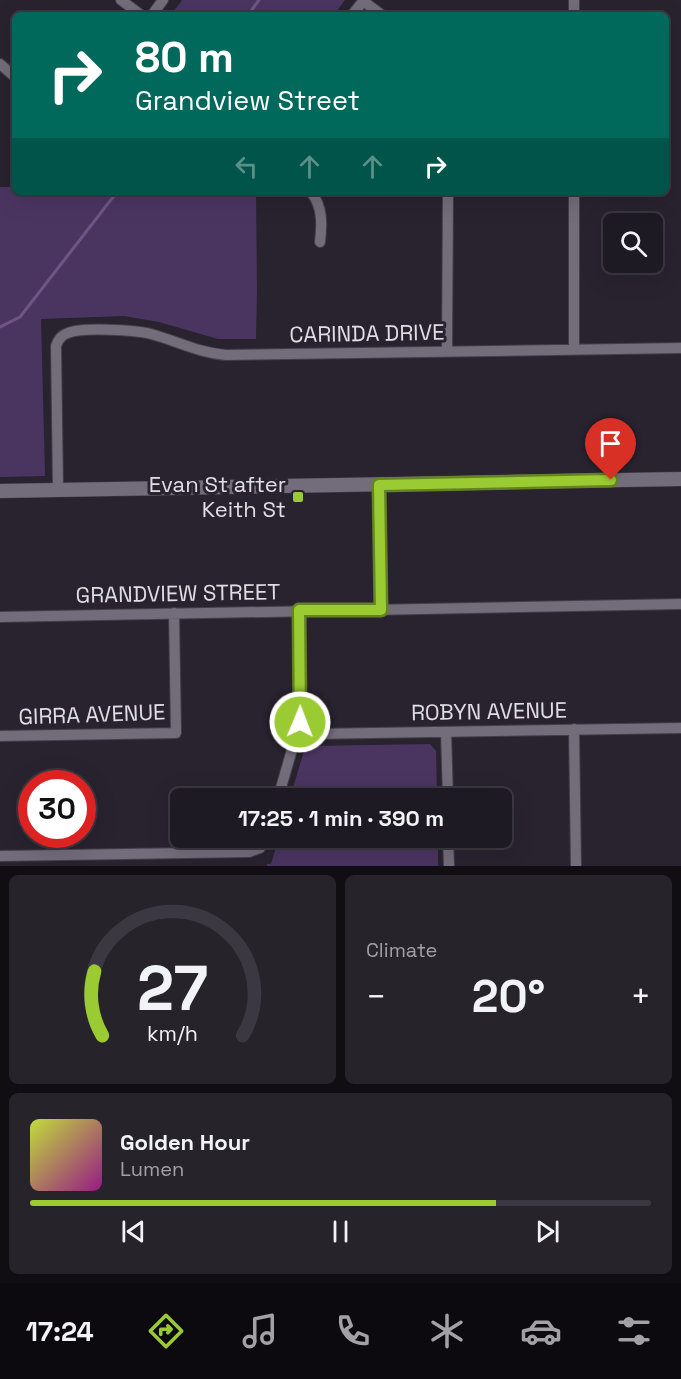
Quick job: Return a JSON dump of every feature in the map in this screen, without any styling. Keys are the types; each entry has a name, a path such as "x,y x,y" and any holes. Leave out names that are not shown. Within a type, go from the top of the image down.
{"street":[{"path":"121,0 137,12"},
{"path":"363,0 378,12"},
{"path":"0,65 12,75"},
{"path":"313,195 321,217 320,242"},
{"path":"447,351 448,195"},
{"path":"574,195 574,348"},
{"name":"CARINDA DRIVE","path":"58,489 55,351 59,338 73,331 130,330 151,334 198,351 226,355 681,348"},
{"path":"0,491 681,479"},
{"path":"379,485 381,610"},
{"name":"GRANDVIEW STREET","path":"0,616 681,604"},
{"path":"281,788 300,719 299,610"},
{"name":"GIRRA AVENUE","path":"0,736 176,733 174,613"},
{"name":"ROBYN AVENUE","path":"297,731 311,734 681,728"},
{"path":"574,729 576,866"},
{"path":"446,732 448,788"},
{"path":"0,855 249,852 260,848"},
{"path":"448,848 449,866"}],"shaded area":[{"path":"182,0 345,0 336,12 173,12"},
{"path":"0,187 12,187 12,195 256,195 256,339 218,339 159,322 124,316 41,319 45,476 0,477"},
{"path":"430,744 436,751 437,788 293,788 304,751 312,746"},
{"path":"276,848 438,848 438,866 267,866 271,864"}],"waterway":[{"path":"250,12 259,0"},
{"path":"0,327 20,317 115,195"}],"place":[{"name":"Evan St after Keith St","path":"298,497"}],"route":[{"path":"300,722 299,610 381,610 379,485 611,480"}]}
